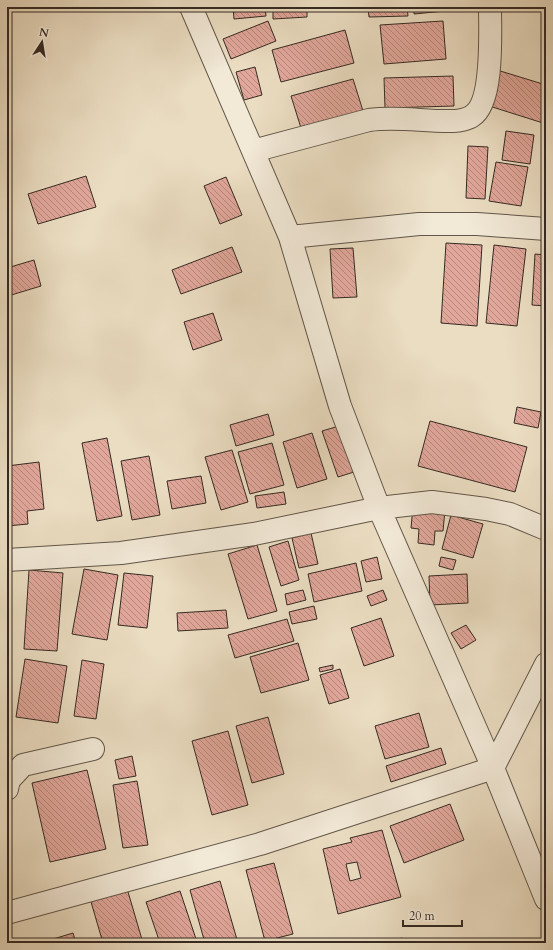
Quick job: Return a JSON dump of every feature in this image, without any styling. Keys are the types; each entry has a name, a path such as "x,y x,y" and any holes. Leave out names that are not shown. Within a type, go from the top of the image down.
{"street":[{"path":"191,7 290,237 340,406 379,508 493,768 546,899"},
{"path":"253,151 381,118 456,121 473,116 480,105 490,68 490,7"},
{"path":"290,237 419,224 477,224 546,229"},
{"path":"7,560 121,553 254,534 379,508 432,502 510,514 546,529"},
{"path":"7,913 260,844 493,768 546,664"},
{"path":"7,789 9,780 23,765 93,749"}],"building":[{"path":"233,7 265,7 266,16 234,19"},
{"path":"273,7 307,7 307,17 273,19"},
{"path":"321,7 357,7 357,8 321,11"},
{"path":"368,7 407,7 408,16 369,17"},
{"path":"414,7 445,7 445,11 414,14"},
{"path":"268,21 276,41 231,59 223,39"},
{"path":"443,21 446,59 384,64 380,25"},
{"path":"345,30 354,63 281,82 272,50"},
{"path":"255,67 262,95 244,100 236,72"},
{"path":"497,70 546,85 546,113 543,123 486,105"},
{"path":"453,76 454,106 385,108 384,78"},
{"path":"353,79 363,111 301,128 291,96"},
{"path":"506,131 534,135 530,164 502,160"},
{"path":"468,146 488,147 485,199 466,198"},
{"path":"496,162 528,167 521,206 489,201"},
{"path":"86,176 96,207 38,224 28,194"},
{"path":"226,177 242,215 220,224 204,186"},
{"path":"446,243 482,245 477,326 441,323"},
{"path":"494,245 526,249 517,326 486,323"},
{"path":"232,247 242,272 181,294 172,270"},
{"path":"353,248 357,297 333,298 330,249"},
{"path":"535,254 546,255 546,306 532,305"},
{"path":"34,260 41,286 8,296 7,268"},
{"path":"213,313 222,340 193,350 184,322"},
{"path":"517,407 541,412 538,428 514,423"},
{"path":"268,414 274,435 236,446 230,425"},
{"path":"430,421 527,447 515,492 418,466"},
{"path":"339,426 354,472 338,477 322,431"},
{"path":"312,433 327,479 297,488 283,442"},
{"path":"107,438 122,516 97,521 82,443"},
{"path":"272,443 284,485 250,494 238,452"},
{"path":"232,450 248,502 221,510 205,457"},
{"path":"149,456 160,515 132,520 121,461"},
{"path":"39,462 44,509 27,511 28,524 7,526 7,510 9,510 7,466"},
{"path":"201,476 206,503 172,509 167,481"},
{"path":"284,492 286,504 257,508 255,496"},
{"path":"413,507 445,510 443,531 435,531 434,545 418,543 419,529 411,528"},
{"path":"451,515 483,524 473,558 442,549"},
{"path":"311,533 318,564 299,568 292,538"},
{"path":"288,541 299,580 281,586 269,547"},
{"path":"257,545 277,611 248,619 228,554"},
{"path":"377,557 382,579 366,582 361,561"},
{"path":"441,557 456,560 453,570 439,566"},
{"path":"356,563 362,591 314,602 308,574"},
{"path":"84,569 118,575 107,640 72,634"},
{"path":"29,570 63,573 57,651 24,649"},
{"path":"124,573 153,576 147,628 118,625"},
{"path":"467,574 468,603 430,605 429,576"},
{"path":"303,590 306,600 287,605 285,594"},
{"path":"383,590 387,600 371,606 367,596"},
{"path":"314,606 317,619 292,624 289,612"},
{"path":"226,610 228,628 178,631 177,613"},
{"path":"381,618 394,656 364,666 351,628"},
{"path":"287,619 294,641 235,658 228,635"},
{"path":"466,625 476,640 461,649 451,633"},
{"path":"298,643 309,680 261,693 250,657"},
{"path":"25,659 67,666 58,723 16,717"},
{"path":"82,660 104,664 96,719 74,716"},
{"path":"333,665 333,669 320,672 319,668"},
{"path":"340,669 349,698 329,704 320,675"},
{"path":"419,713 429,747 385,759 375,726"},
{"path":"268,717 284,774 252,783 236,726"},
{"path":"228,731 248,805 212,815 192,741"},
{"path":"441,748 446,764 391,782 386,766"},
{"path":"132,756 136,776 119,779 115,760"},
{"path":"87,770 106,849 50,862 32,783"},
{"path":"137,781 148,845 123,848 113,785"},
{"path":"450,804 464,840 404,863 390,826"},
{"path":"382,830 401,897 338,914 323,849 352,842 350,838","holes":["357,862 361,878 350,881 346,864"]},
{"path":"274,863 293,934 265,941 246,870"},
{"path":"220,881 238,943 205,943 190,890"},
{"path":"126,885 143,943 103,943 89,895"},
{"path":"180,891 197,942 160,943 146,902"},
{"path":"73,933 76,943 40,943"},
{"path":"402,938 404,943 384,943"}]}
